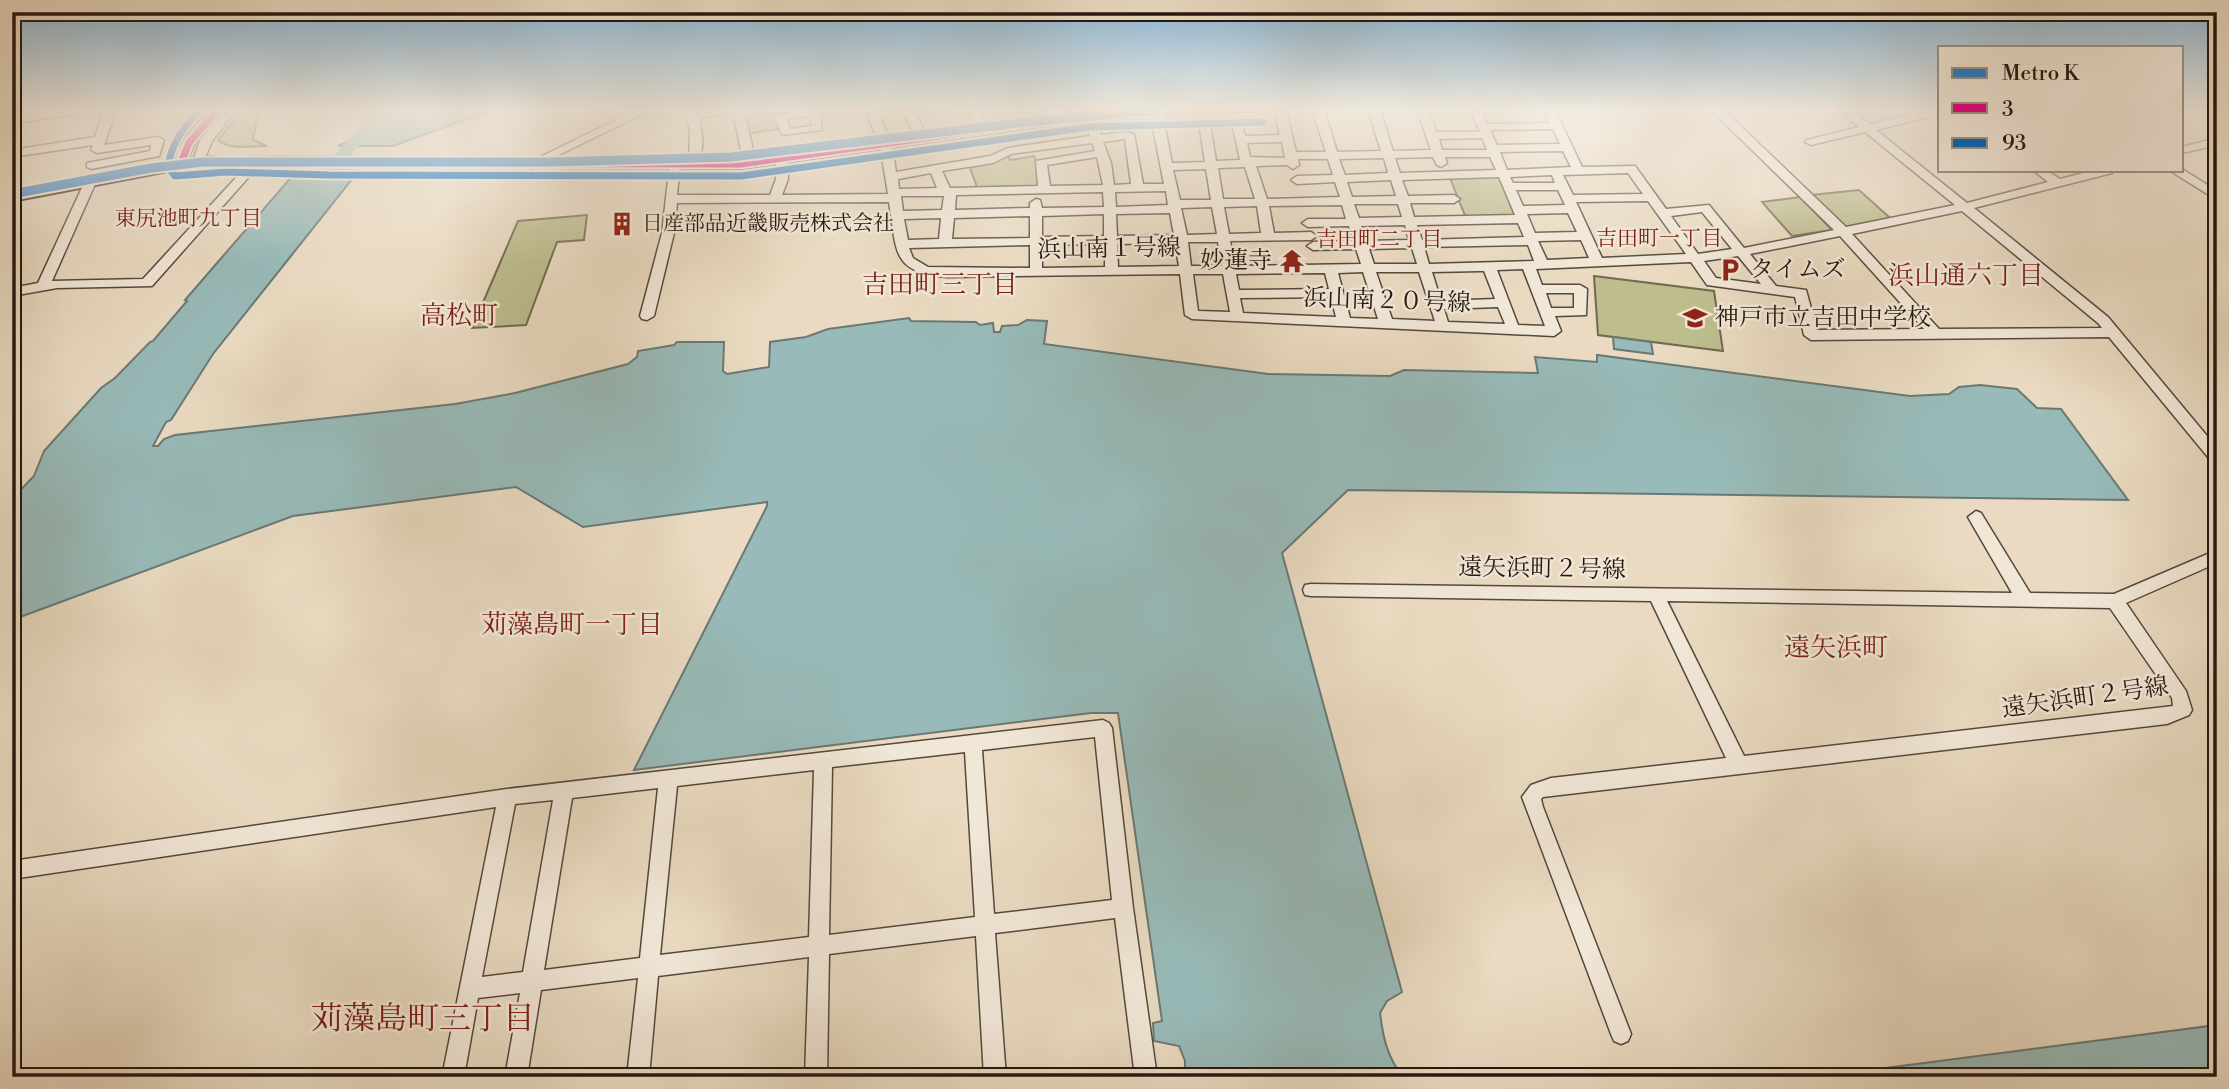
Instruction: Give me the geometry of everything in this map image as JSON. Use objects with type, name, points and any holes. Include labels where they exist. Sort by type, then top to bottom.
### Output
[{"type":"main road","points":[[12,190],[90,174],[181,161]]},
{"type":"main road","points":[[405,161],[674,164],[691,161]]},
{"type":"main road","points":[[12,197],[90,174]]},
{"type":"street","points":[[43,286],[94,161]]},
{"type":"street","points":[[90,174],[133,161]]},
{"type":"street","points":[[12,292],[43,286],[147,283],[257,161]]},
{"type":"street","points":[[532,164],[537,161]]},
{"type":"street","points":[[775,199],[782,179],[782,161]]},
{"type":"street","points":[[889,161],[902,244],[1311,235],[1363,245],[1586,236]]},
{"type":"street","points":[[673,200],[947,192],[991,161]]},
{"type":"street","points":[[1036,273],[1036,212],[1044,173],[1040,163],[1054,161]]},
{"type":"street","points":[[1104,161],[1109,188],[1112,272]]},
{"type":"street","points":[[1138,188],[1145,161]]},
{"type":"street","points":[[1159,161],[1166,167],[1186,270]]},
{"type":"street","points":[[1211,161],[1237,317]]},
{"type":"street","points":[[1247,161],[1261,202],[1268,236]]},
{"type":"street","points":[[1166,167],[1273,161]]},
{"type":"street","points":[[1292,161],[1311,235],[1337,293],[1344,322]]},
{"type":"street","points":[[1334,161],[1387,323]]},
{"type":"street","points":[[1390,161],[1443,326]]},
{"type":"street","points":[[1440,161],[1471,242],[1503,303],[1513,329]]},
{"type":"street","points":[[1498,161],[1531,239],[1538,289],[1547,312],[1581,312],[1580,289],[1538,289]]},
{"type":"street","points":[[1574,161],[1580,172]]},
{"type":"street","points":[[1772,161],[1882,271],[1936,334]]},
{"type":"street","points":[[1908,161],[2085,304],[2114,332],[2217,458]]},
{"type":"street","points":[[647,316],[668,233],[673,200],[674,164]]},
{"type":"street","points":[[893,176],[935,169],[1040,190],[1170,187]]},
{"type":"street","points":[[935,169],[943,188],[950,195],[946,243]]},
{"type":"street","points":[[1297,180],[1630,169],[1712,282],[1801,293],[1811,335],[2114,332]]},
{"type":"street","points":[[1556,172],[1597,262]]},
{"type":"street","points":[[2042,172],[2058,183]]},
{"type":"street","name":"浜山南１号線","points":[[902,244],[911,265],[920,271],[948,273],[1425,268],[1697,258],[1742,253],[1965,207],[2100,172]]},
{"type":"street","points":[[2178,172],[2217,196]]},
{"type":"street","points":[[1509,187],[1563,186]]},
{"type":"street","points":[[1311,235],[1355,222],[1463,220],[1520,214],[1572,204],[1651,197]]},
{"type":"street","points":[[898,215],[1110,211],[1219,203],[1454,199]]},
{"type":"street","points":[[1663,213],[1705,208],[1772,289]]},
{"type":"street","name":"浜山南２０号線","points":[[1186,270],[1192,315],[1554,331],[1547,312]]},
{"type":"street","points":[[1234,294],[1337,293]]},
{"type":"street","points":[[1279,294],[1283,319]]},
{"type":"street","points":[[1437,305],[1503,303]]},
{"type":"street","points":[[1976,517],[2025,600]]},
{"type":"street","points":[[2115,601],[2217,556]]},
{"type":"street","name":"遠矢浜町２号線","points":[[1311,590],[2115,601],[2180,696],[2183,710],[2167,716],[1551,786],[1537,792],[1531,797],[1620,1034]]},
{"type":"street","points":[[1656,595],[1739,765]]},
{"type":"street","points":[[12,870],[508,797],[1103,728],[1123,908],[1146,1077]]},
{"type":"street","points":[[973,744],[995,1077]]},
{"type":"street","points":[[816,1077],[823,761]]},
{"type":"street","points":[[638,1077],[668,780]]},
{"type":"street","points":[[516,1077],[564,790]]},
{"type":"street","points":[[453,1077],[508,797]]},
{"type":"street","points":[[470,989],[1123,908]]},
{"type":"green space","points":[[993,161],[1036,161],[1042,173],[1042,186],[977,187],[970,168]]},
{"type":"green space","points":[[1500,176],[1520,219],[1466,218],[1450,178]]},
{"type":"green space","points":[[1859,190],[1890,218],[1844,227],[1811,195]]},
{"type":"green space","points":[[1800,197],[1832,230],[1792,236],[1762,202]]},
{"type":"green space","points":[[587,215],[584,240],[557,242],[526,325],[472,328],[518,221]]},
{"type":"green space","points":[[1594,276],[1714,291],[1723,351],[1598,335]]},
{"type":"water","points":[[323,170],[361,171],[213,354],[171,420],[166,422],[153,446],[158,446],[164,439],[175,435],[455,404],[515,393],[628,364],[637,357],[638,351],[674,345],[677,342],[724,342],[723,371],[727,374],[769,367],[770,342],[806,337],[828,329],[909,318],[911,321],[976,322],[980,325],[993,323],[994,332],[1000,332],[1002,326],[1018,325],[1027,320],[1047,321],[1044,344],[1268,374],[1390,376],[1404,370],[1538,373],[1535,357],[1597,362],[1597,355],[1910,396],[1949,394],[1959,387],[1980,385],[2017,389],[2037,408],[2061,409],[2128,500],[1348,490],[1282,553],[1402,992],[1387,1001],[1380,1013],[1387,1046],[1403,1077],[1185,1077],[1185,1061],[1179,1046],[1154,1041],[1153,1023],[1162,1021],[1118,713],[1091,713],[634,770],[767,502],[583,527],[516,487],[293,516],[12,620],[12,499],[34,476],[44,451],[101,388],[153,341],[294,174]]},
{"type":"water","points":[[1613,337],[1651,342],[1653,354],[1614,349]]},
{"type":"water","points":[[2217,1025],[2217,1077],[1816,1077]]},
{"type":"waterway","points":[[310,192],[338,161]]},
{"type":"metro line","name":"K","points":[[12,194],[151,168],[203,162],[590,161]]},
{"type":"transit line","name":"93","points":[[169,161],[168,167],[175,176],[226,172],[329,175],[741,176],[849,161]]},
{"type":"transit line","name":"3","points":[[182,161],[180,165],[218,161]]},
{"type":"transit line","name":"3","points":[[253,161],[740,164],[763,161]]},
{"type":"place","name":"日産部品近畿販売株式会社","points":[[622,224]]},
{"type":"place","name":"妙蓮寺","points":[[1292,261]]},
{"type":"place","name":"タイムズ","points":[[1730,270]]},
{"type":"place","name":"神戸市立吉田中学校","points":[[1695,318]]},
{"type":"district","name":"東尻池町九丁目","points":[[188,219]]},
{"type":"district","name":"吉田町一丁目","points":[[1659,239]]},
{"type":"district","name":"吉田町二丁目","points":[[1379,240]]},
{"type":"district","name":"浜山通六丁目","points":[[1966,276]]},
{"type":"district","name":"吉田町三丁目","points":[[940,285]]},
{"type":"district","name":"高松町","points":[[459,316]]},
{"type":"district","name":"苅藻島町一丁目","points":[[572,625]]},
{"type":"district","name":"遠矢浜町","points":[[1836,648]]},
{"type":"district","name":"苅藻島町三丁目","points":[[423,1019]]}]
